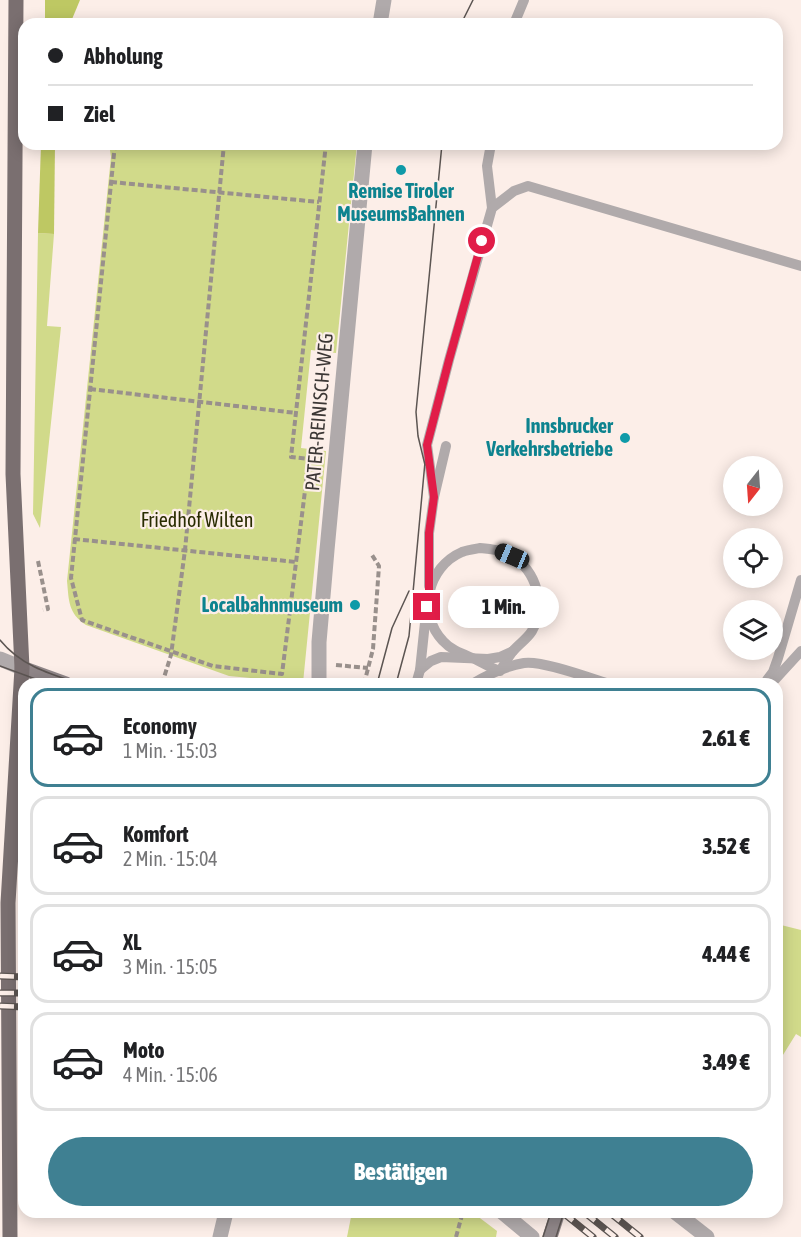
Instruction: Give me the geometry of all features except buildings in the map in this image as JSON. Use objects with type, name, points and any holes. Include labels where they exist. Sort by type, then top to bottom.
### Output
[{"type":"main road","points":[[16,0],[12,474],[21,678]]},
{"type":"main road","points":[[10,1237],[4,1076],[9,1048],[9,874],[18,731]]},
{"type":"street","points":[[381,18],[384,0]]},
{"type":"street","name":"PATER-REINISCH-WEG","points":[[319,678],[319,642],[364,150]]},
{"type":"street","points":[[0,659],[50,678]]},
{"type":"street","points":[[220,1237],[225,1218]]},
{"type":"street","points":[[509,1218],[532,1237]]},
{"type":"street","points":[[550,1237],[556,1218]]},
{"type":"street","points":[[683,1218],[707,1237]]},
{"type":"lane","points":[[516,18],[524,0]]},
{"type":"lane","points":[[434,497],[427,445],[492,208],[487,166],[490,150]]},
{"type":"lane","points":[[492,208],[514,191],[528,186],[801,266]]},
{"type":"lane","points":[[446,446],[434,497],[429,533],[428,606],[430,621],[436,633],[451,649],[500,671]]},
{"type":"lane","points":[[418,678],[429,591],[436,575],[448,560],[462,552],[480,548],[498,550],[512,556],[526,568],[537,588],[538,616],[533,629],[513,651],[500,671]]},
{"type":"lane","points":[[768,678],[778,658],[801,579]]},
{"type":"lane","points":[[420,670],[431,661],[441,657],[488,659],[513,651]]},
{"type":"lane","points":[[776,678],[801,651]]},
{"type":"lane","points":[[485,678],[525,663],[541,664],[589,678]]},
{"type":"path","points":[[114,150],[70,578],[82,620],[213,666],[282,674],[309,459],[291,457],[325,150]]},
{"type":"path","points":[[164,678],[171,651],[185,550],[223,150]]},
{"type":"path","points":[[111,182],[319,202]]},
{"type":"path","points":[[90,389],[296,412]]},
{"type":"path","points":[[74,539],[296,562]]},
{"type":"path","points":[[366,678],[373,649],[379,566],[372,555]]},
{"type":"path","points":[[342,666],[368,668]]},
{"type":"path","points":[[456,1237],[459,1218]]},
{"type":"green space","points":[[45,0],[80,0],[72,18],[45,18]]},
{"type":"green space","points":[[41,150],[55,150],[54,234],[38,233]]},
{"type":"green space","name":"Friedhof Wilten","points":[[110,150],[356,150],[336,353],[311,350],[301,448],[326,451],[303,678],[229,676],[86,625],[76,616],[71,606],[67,581]]},
{"type":"green space","points":[[38,233],[54,234],[47,326],[61,327],[40,528],[33,514]]},
{"type":"green space","points":[[783,926],[801,930],[801,1037],[796,1034],[783,1055]]},
{"type":"green space","points":[[351,1218],[480,1218],[497,1231],[496,1237],[347,1237]]},
{"type":"tram line","points":[[464,18],[473,0]]},
{"type":"tram line","points":[[425,465],[418,436],[416,412],[441,150]]},
{"type":"tram line","points":[[398,678],[409,636],[425,462]]},
{"type":"tram line","points":[[379,678],[392,628],[409,591]]},
{"type":"tram line","points":[[0,640],[27,663],[62,678]]},
{"type":"tram line","points":[[0,666],[33,678]]},
{"type":"tram line","points":[[543,1237],[549,1218]]},
{"type":"tram line","points":[[556,1237],[562,1218]]},
{"type":"railway","points":[[0,976],[18,977]]},
{"type":"railway","points":[[0,993],[18,993]]},
{"type":"railway","points":[[0,1006],[18,1007]]},
{"type":"railway","points":[[569,1218],[593,1237]]},
{"type":"railway","points":[[591,1218],[615,1237]]},
{"type":"railway","points":[[616,1218],[640,1237]]},
{"type":"place","name":"Remise Tiroler MuseumsBahnen","points":[[401,170]]},
{"type":"place","name":"Innsbrucker Verkehrsbetriebe","points":[[625,438]]},
{"type":"place","name":"Localbahnmuseum","points":[[355,605]]},
{"type":"route","points":[[427,607],[429,533],[434,497],[427,445],[482,241]]}]
